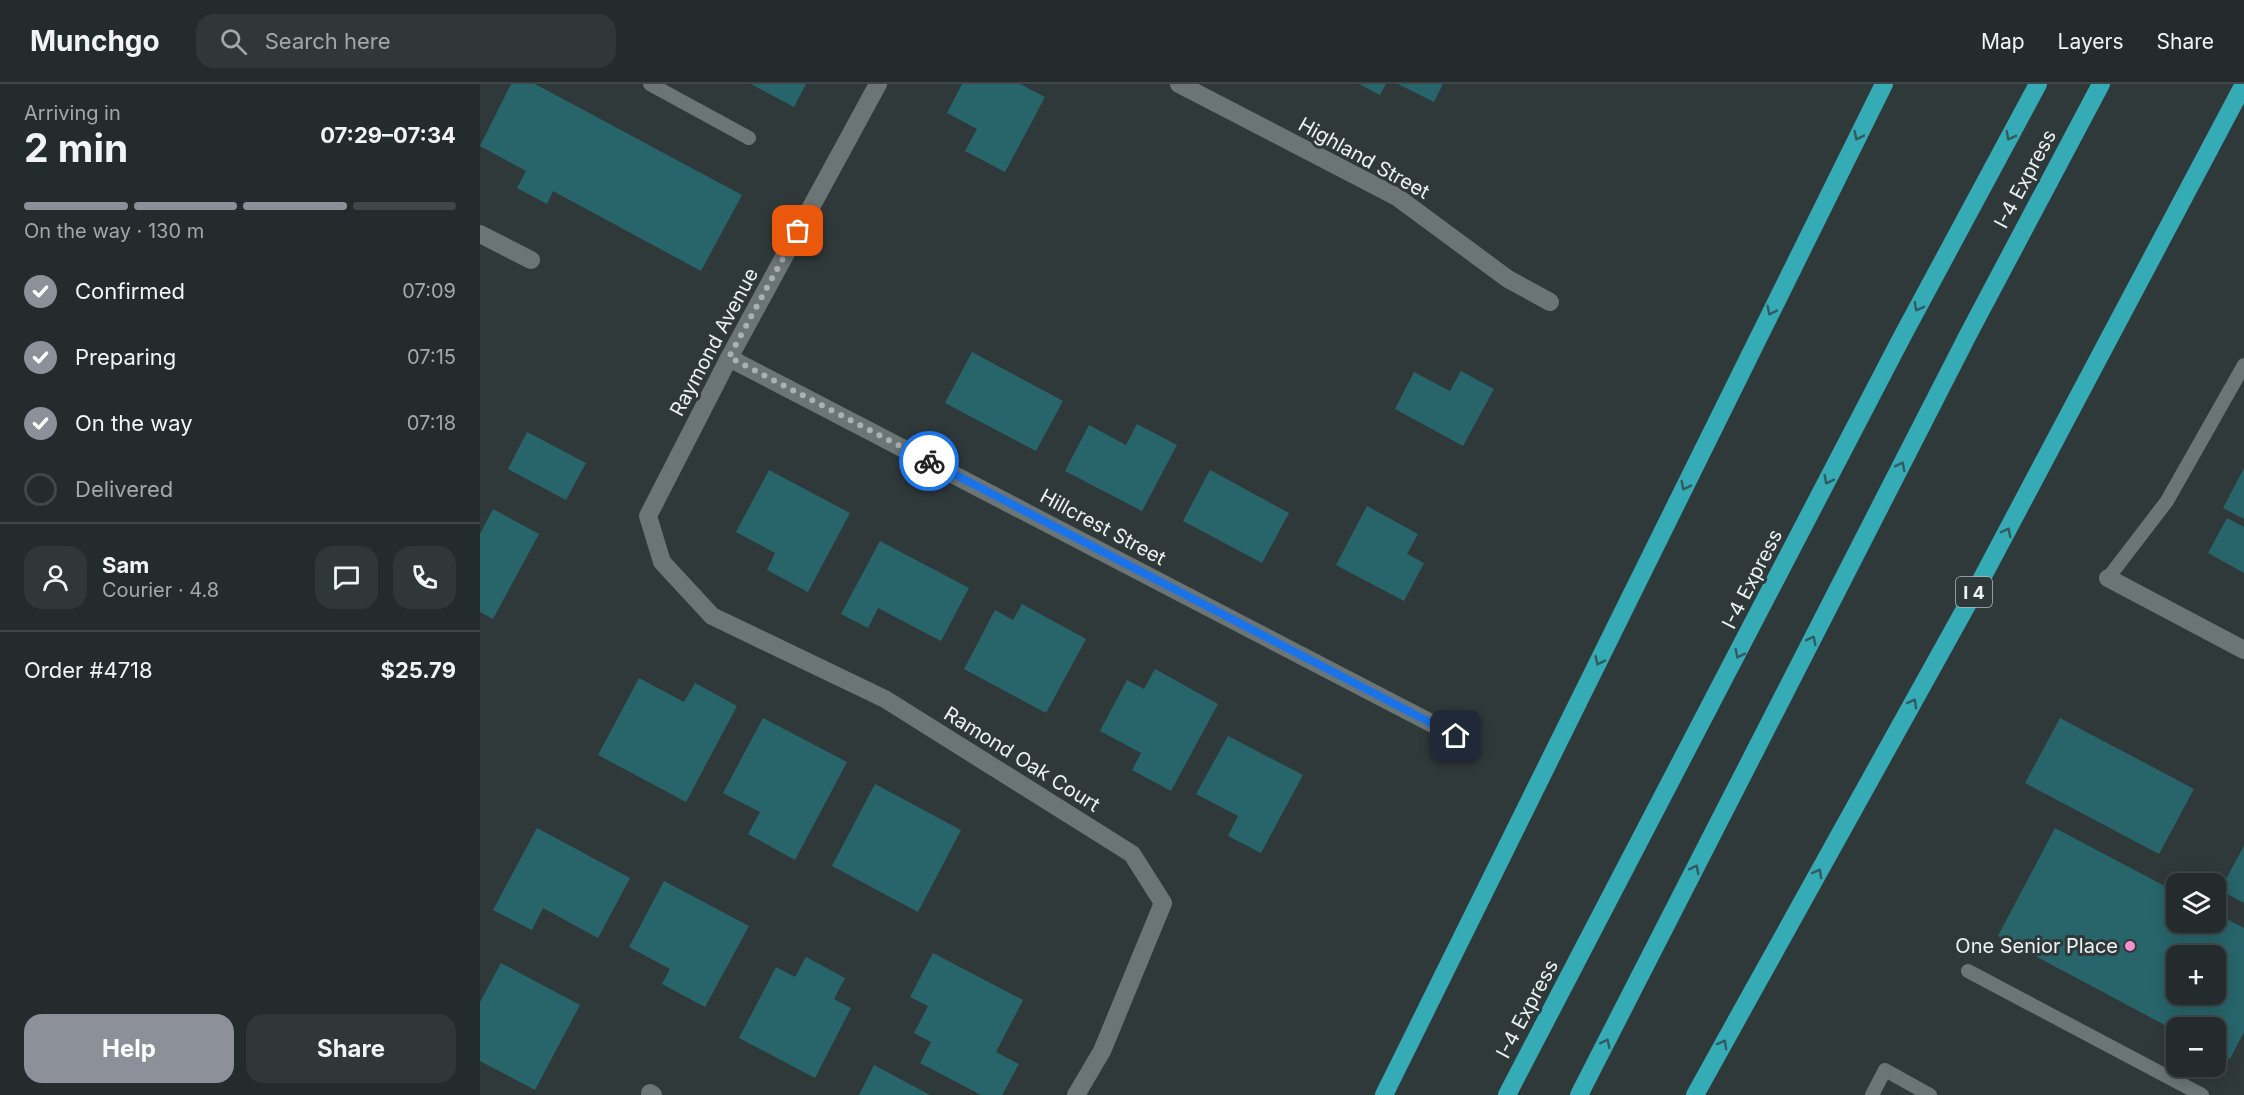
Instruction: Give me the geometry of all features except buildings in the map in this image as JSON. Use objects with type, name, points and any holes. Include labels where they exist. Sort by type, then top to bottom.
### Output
[{"type":"highway","points":[[1384,1095],[1884,84]]},
{"type":"highway","name":"I-4 Express","points":[[1507,1095],[1903,335],[2038,84]]},
{"type":"highway","name":"I-4 Express","points":[[1579,1095],[1970,331],[2101,84]]},
{"type":"highway","name":"I 4","points":[[1695,1095],[1981,580],[2244,84]]},
{"type":"street","name":"Raymond Avenue","points":[[662,562],[648,516],[729,357],[878,84]]},
{"type":"street","name":"Highland Street","points":[[1179,84],[1397,197],[1508,279],[1550,302]]},
{"type":"street","points":[[480,234],[531,260]]},
{"type":"street","name":"Hillcrest Street","points":[[729,357],[1456,736]]},
{"type":"street","name":"Ramond Oak Court","points":[[662,562],[712,616],[885,699],[1132,854],[1163,903],[1102,1051],[1076,1095]]},
{"type":"street","points":[[2108,578],[2244,650]]},
{"type":"lane","points":[[650,84],[749,138]]},
{"type":"lane","points":[[2108,578],[2168,501],[2244,365]]},
{"type":"lane","points":[[1968,971],[2202,1095]]},
{"type":"lane","points":[[1872,1095],[1885,1070],[1930,1095]]},
{"type":"way so far","points":[[798,231],[729,357],[929,461]]},
{"type":"place","name":"One Senior Place","points":[[2130,946]]},
{"type":"route","points":[[929,461],[1456,736]]}]
